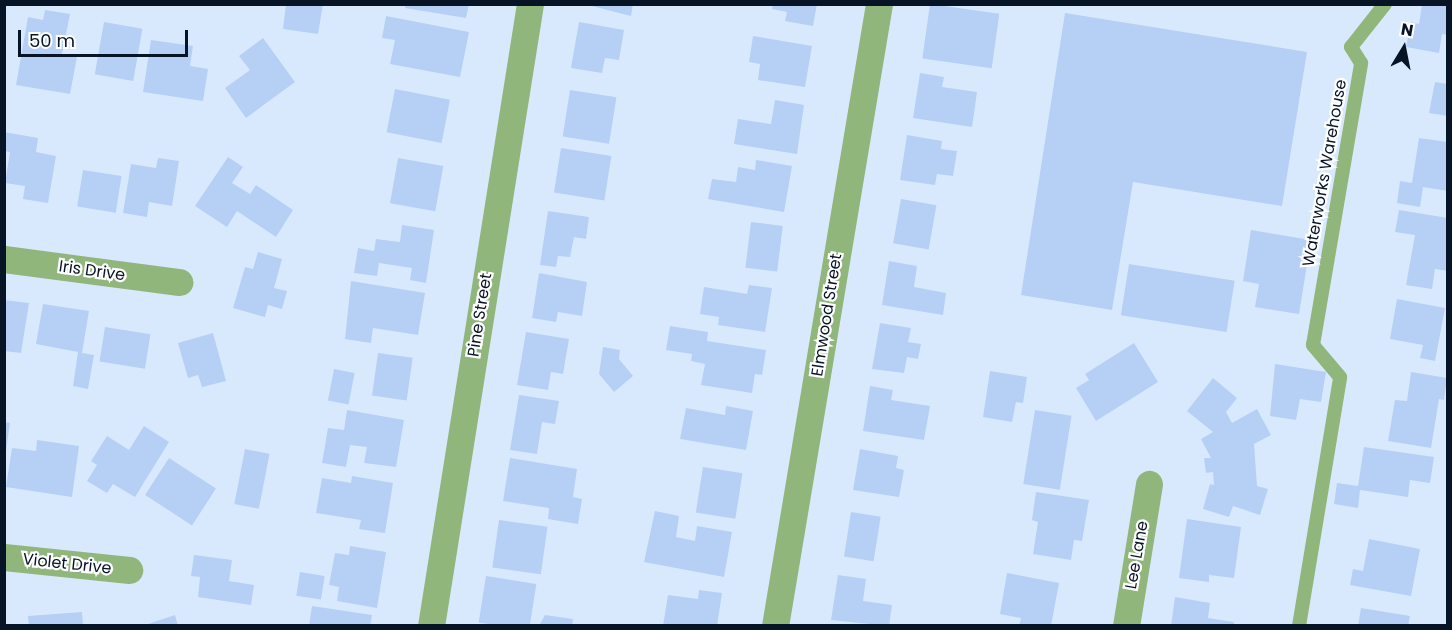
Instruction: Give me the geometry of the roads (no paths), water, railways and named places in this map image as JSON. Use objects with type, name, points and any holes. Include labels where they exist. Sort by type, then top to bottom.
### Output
[{"type":"street","name":"Pine Street","points":[[430,626],[530,4]]},
{"type":"street","name":"Elmwood Street","points":[[775,626],[879,4]]},
{"type":"street","name":"Iris Drive","points":[[4,259],[180,282]]},
{"type":"street","name":"Lee Lane","points":[[1126,626],[1149,484]]},
{"type":"street","name":"Violet Drive","points":[[4,557],[129,570]]},
{"type":"lane","name":"Waterworks Warehouse","points":[[1299,626],[1340,377],[1313,345],[1360,63],[1350,47],[1386,4]]}]
